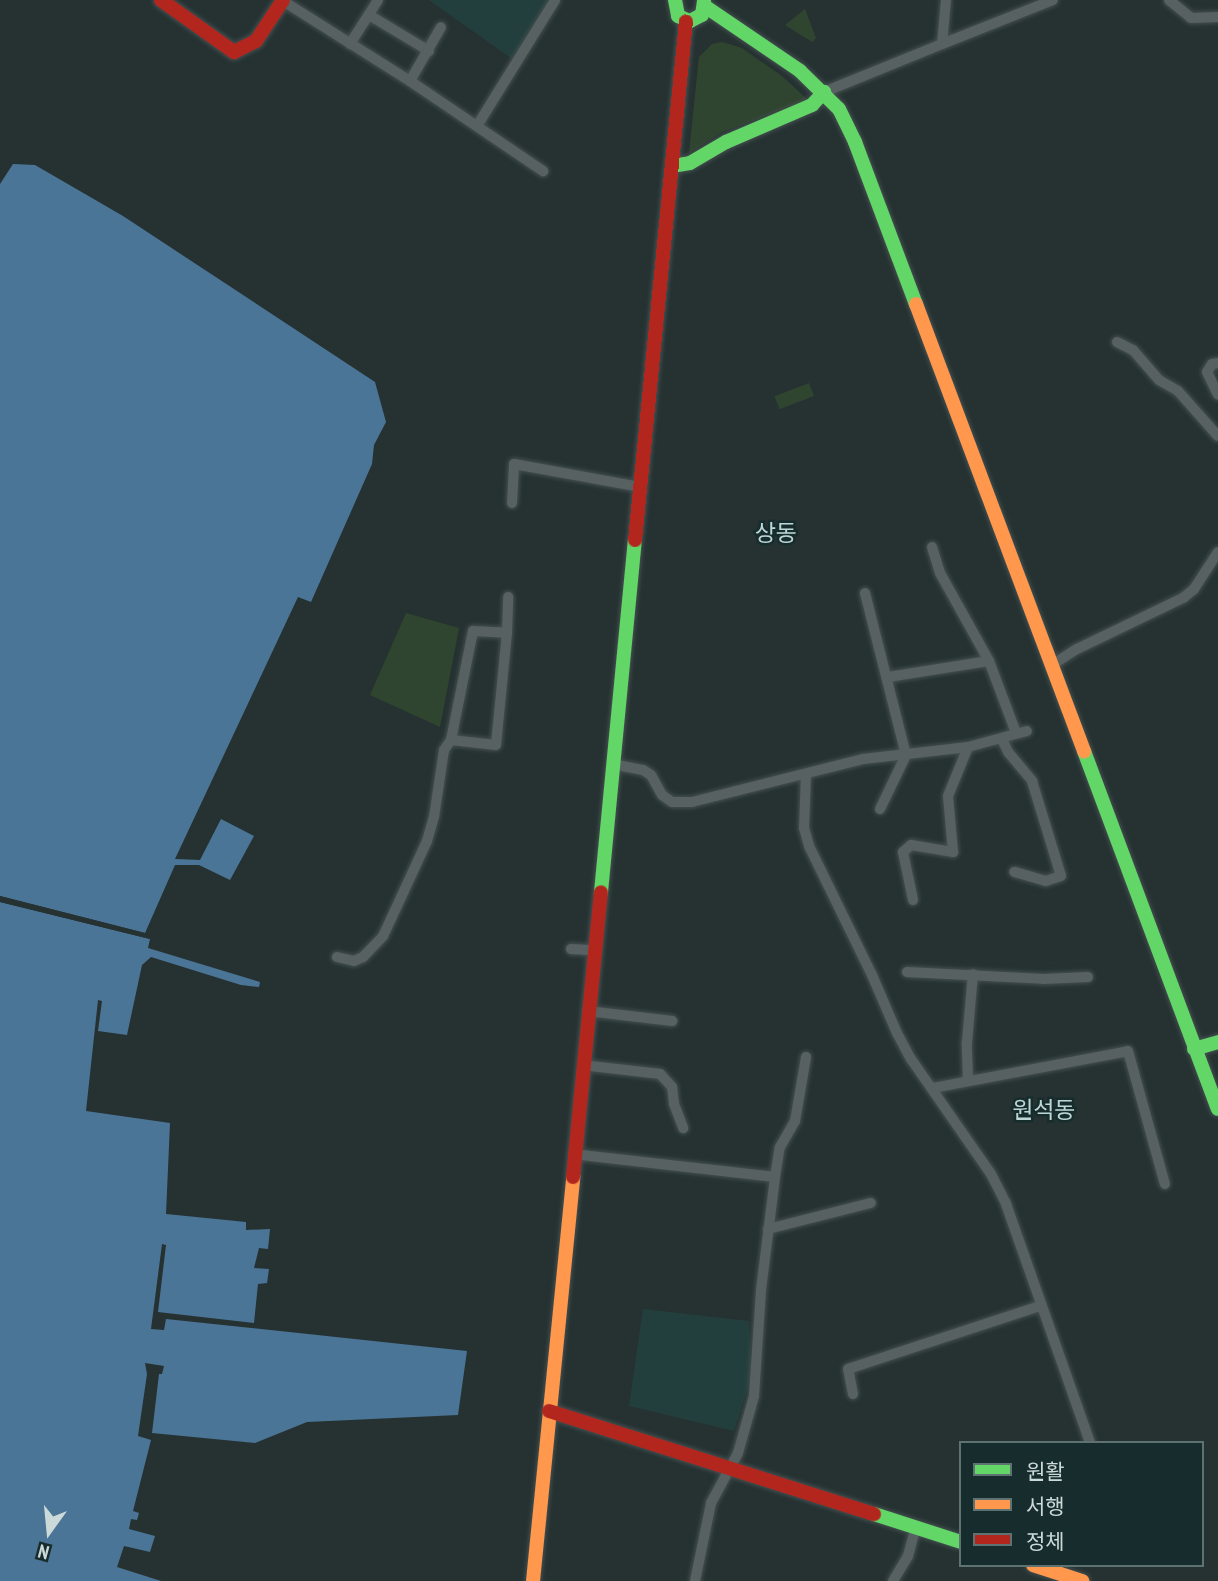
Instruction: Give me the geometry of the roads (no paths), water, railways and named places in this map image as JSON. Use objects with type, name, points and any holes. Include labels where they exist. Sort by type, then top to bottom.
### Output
[{"type":"main road","points":[[161,0],[234,52],[256,41],[283,0]]},
{"type":"main road","points":[[675,0],[675,13],[686,21],[699,19],[705,4],[800,71],[839,109],[855,142],[1218,1109]]},
{"type":"main road","points":[[533,1581],[686,21]]},
{"type":"main road","points":[[673,166],[690,163],[726,142],[812,105],[824,92]]},
{"type":"main road","points":[[1194,1049],[1218,1042]]},
{"type":"main road","points":[[549,1411],[959,1541]]},
{"type":"main road","points":[[1059,1569],[1082,1581]]},
{"type":"street","points":[[283,0],[410,80],[543,171]]},
{"type":"street","points":[[350,44],[378,0]]},
{"type":"street","points":[[477,126],[555,0]]},
{"type":"street","points":[[942,44],[946,0]]},
{"type":"street","points":[[824,92],[1053,0]]},
{"type":"street","points":[[1169,0],[1191,18],[1218,17]]},
{"type":"street","points":[[369,15],[429,51]]},
{"type":"street","points":[[410,80],[442,27]]},
{"type":"street","points":[[1116,342],[1133,350],[1159,380],[1178,391],[1218,436]]},
{"type":"street","points":[[1218,363],[1212,364],[1207,372],[1218,395]]},
{"type":"street","points":[[512,503],[514,464],[641,486]]},
{"type":"street","points":[[612,764],[643,769],[651,775],[662,796],[672,802],[692,802],[863,759],[968,747],[1021,732],[989,661],[940,573],[932,547]]},
{"type":"street","points":[[1052,665],[1077,649],[1183,598],[1194,589],[1218,552]]},
{"type":"street","points":[[865,593],[906,755],[880,809]]},
{"type":"street","points":[[451,740],[496,745],[509,597]]},
{"type":"street","points":[[337,957],[354,961],[363,957],[383,936],[427,841],[434,817],[444,750],[451,740],[473,631],[507,633]]},
{"type":"street","points":[[888,677],[989,661]]},
{"type":"street","points":[[1002,739],[1008,752],[1032,781],[1060,876],[1046,881],[1014,872]]},
{"type":"street","points":[[912,900],[903,852],[911,845],[953,852],[948,796],[968,747]]},
{"type":"street","points":[[806,774],[804,828],[809,846],[873,975],[897,1033],[991,1174],[1006,1203],[1089,1441]]},
{"type":"street","points":[[571,949],[593,950]]},
{"type":"street","points":[[907,972],[1043,979],[1088,977]]},
{"type":"street","points":[[968,1080],[967,1042],[973,974]]},
{"type":"street","points":[[587,1011],[672,1021]]},
{"type":"street","points":[[933,1088],[1128,1051],[1165,1184]]},
{"type":"street","points":[[695,1581],[711,1503],[738,1453],[754,1396],[775,1177],[780,1147],[795,1121],[806,1058]]},
{"type":"street","points":[[582,1065],[660,1074],[672,1087],[674,1104],[683,1128]]},
{"type":"street","points":[[573,1154],[775,1177]]},
{"type":"street","points":[[768,1229],[871,1203]]},
{"type":"street","points":[[853,1394],[848,1369],[1040,1306]]},
{"type":"street","points":[[893,1581],[908,1556],[916,1527]]},
{"type":"water","points":[[13,164],[35,165],[123,216],[375,382],[386,422],[374,445],[372,464],[311,602],[298,597],[175,859],[200,860],[221,819],[254,836],[230,880],[199,865],[175,865],[145,933],[0,896],[0,184]]},
{"type":"water","points":[[0,902],[150,939],[148,948],[260,982],[259,987],[241,985],[151,957],[142,965],[127,1035],[98,1031],[102,1001],[98,1000],[86,1111],[170,1123],[166,1214],[246,1222],[246,1230],[270,1229],[268,1249],[259,1248],[254,1268],[269,1269],[267,1283],[258,1284],[254,1323],[158,1312],[166,1245],[162,1244],[151,1329],[164,1330],[166,1319],[467,1351],[458,1415],[307,1422],[255,1443],[152,1433],[159,1374],[162,1374],[164,1366],[145,1363],[147,1374],[138,1436],[151,1440],[133,1511],[139,1513],[137,1520],[131,1519],[129,1529],[155,1536],[150,1552],[124,1546],[117,1567],[161,1581],[0,1581]]},
{"type":"district","name":"상동","points":[[776,533]]},
{"type":"district","name":"원석동","points":[[1044,1110]]}]
